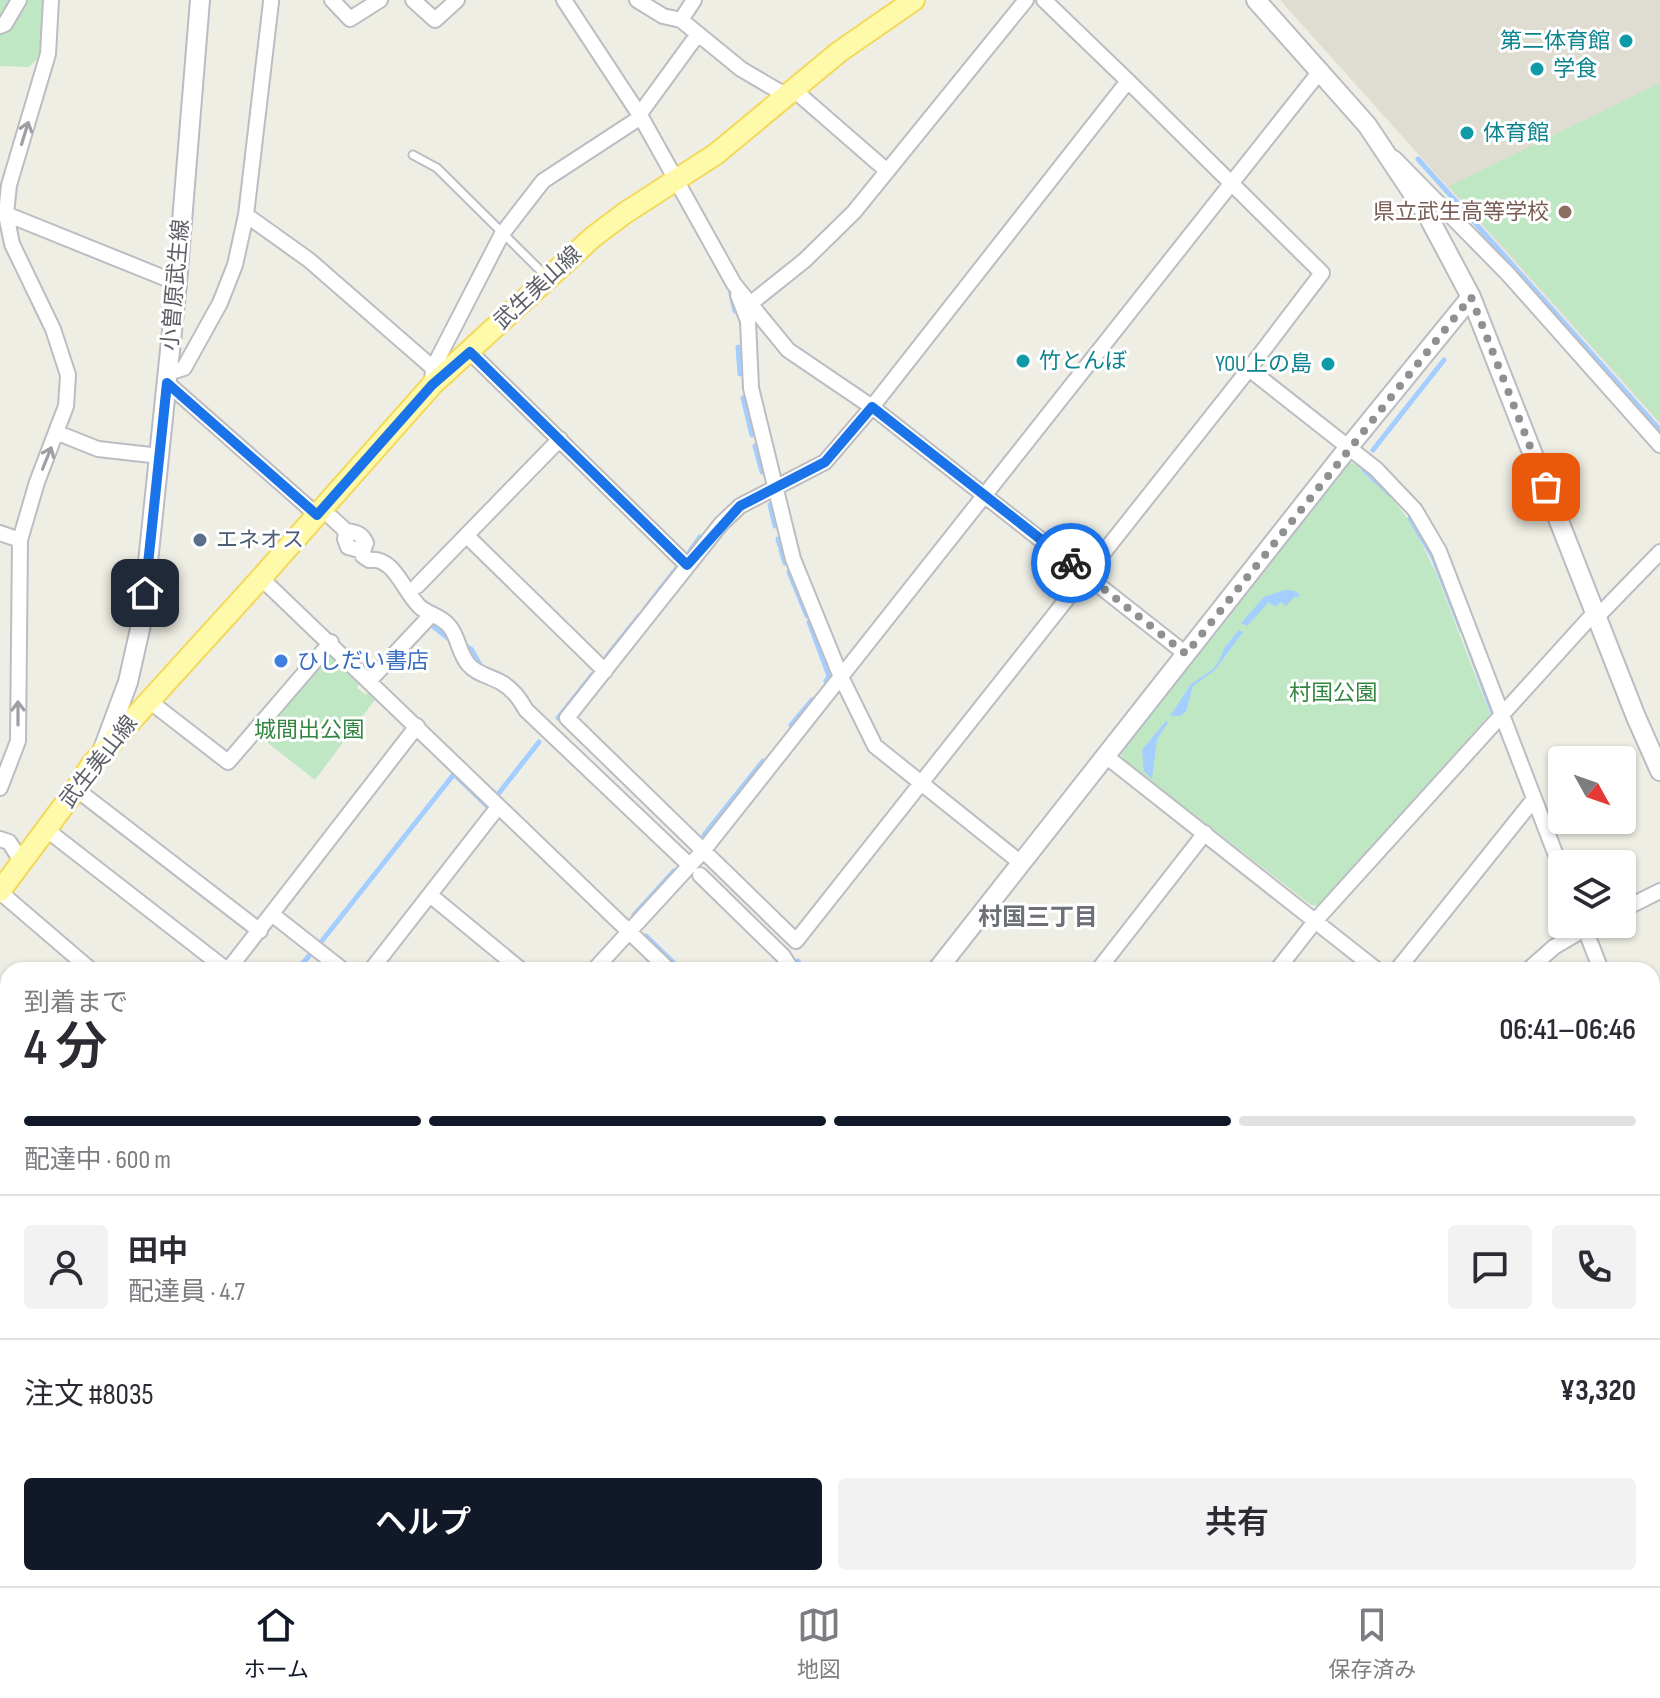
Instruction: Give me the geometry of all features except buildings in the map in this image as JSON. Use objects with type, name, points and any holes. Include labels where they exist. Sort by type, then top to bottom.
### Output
[{"type":"main road","name":"武生美山線","points":[[0,892],[101,755],[261,578],[325,517],[432,377],[470,352],[614,221],[716,154],[876,24],[914,0]]},
{"type":"street","points":[[0,26],[5,24],[19,0]]},
{"type":"street","points":[[0,788],[18,741],[20,540],[37,482],[66,406],[68,375],[53,329],[12,244],[6,214],[9,185],[48,54],[51,0]]},
{"type":"street","name":"小曽原武生線","points":[[101,755],[128,682],[142,620],[177,283],[200,0]]},
{"type":"street","points":[[332,0],[350,19],[380,0]]},
{"type":"street","points":[[413,0],[435,20],[457,0]]},
{"type":"street","points":[[564,0],[640,116],[734,284],[748,321],[751,388],[793,559],[841,677],[875,746],[1021,863]]},
{"type":"street","points":[[637,0],[663,16],[681,20],[741,69],[790,93],[886,170]]},
{"type":"street","points":[[681,20],[694,0]]},
{"type":"street","points":[[750,304],[805,260],[854,212],[1026,0]]},
{"type":"street","points":[[1044,0],[1128,81],[1322,273],[796,941],[567,718],[687,565],[740,506],[825,462],[872,407],[1128,81]]},
{"type":"street","points":[[1256,0],[1321,70],[1381,145],[1429,218],[1471,297],[1660,771]]},
{"type":"street","points":[[271,1],[246,215],[235,265],[220,303],[184,368],[168,378],[325,517],[346,531],[348,547],[363,551],[363,556],[369,560],[378,559],[389,564],[419,606],[451,628],[459,650],[469,665],[512,690],[526,710],[685,861]]},
{"type":"street","points":[[246,215],[309,260],[432,377],[502,234],[543,181],[640,116],[698,34]]},
{"type":"street","points":[[601,962],[703,851],[1321,70]]},
{"type":"street","points":[[1381,145],[1413,174],[1508,274],[1660,445]]},
{"type":"street","points":[[6,214],[177,283]]},
{"type":"street","points":[[734,284],[788,350],[872,407],[1186,654]]},
{"type":"street","points":[[943,962],[1348,448],[1471,297]]},
{"type":"street","points":[[470,352],[687,565]]},
{"type":"street","points":[[1249,369],[1376,469],[1415,510],[1439,551],[1554,850]]},
{"type":"street","points":[[58,433],[98,449],[160,456]]},
{"type":"street","points":[[417,586],[560,439]]},
{"type":"street","points":[[0,533],[20,540]]},
{"type":"street","points":[[467,536],[605,671]]},
{"type":"street","points":[[1283,962],[1316,920],[1502,714],[1660,552]]},
{"type":"street","points":[[261,578],[660,962]]},
{"type":"street","points":[[370,680],[432,614]]},
{"type":"street","points":[[148,700],[228,762],[331,642]]},
{"type":"street","points":[[235,962],[417,726]]},
{"type":"street","points":[[1107,757],[1367,962]]},
{"type":"street","points":[[76,789],[260,931]]},
{"type":"street","points":[[1403,962],[1534,799]]},
{"type":"street","points":[[377,962],[498,807]]},
{"type":"street","points":[[47,830],[218,962]]},
{"type":"street","points":[[1104,962],[1205,833]]},
{"type":"street","points":[[0,839],[9,842],[22,862]]},
{"type":"street","points":[[700,875],[787,962]]},
{"type":"street","points":[[1636,903],[1660,891]]},
{"type":"street","points":[[0,892],[82,962]]},
{"type":"street","points":[[430,895],[511,962]]},
{"type":"street","points":[[273,915],[333,962]]},
{"type":"street","points":[[1537,962],[1568,938]]},
{"type":"street","points":[[1591,938],[1599,962]]},
{"type":"lane","points":[[413,155],[437,168],[549,278]]},
{"type":"shaded area","name":"県立武生高等学校","points":[[1280,0],[1660,0],[1660,424]]},
{"type":"green space","points":[[0,0],[44,0],[40,56],[29,67],[0,66]]},
{"type":"green space","points":[[1660,83],[1660,422],[1449,186]]},
{"type":"green space","name":"村国公園","points":[[1350,462],[1363,467],[1361,471],[1390,496],[1412,524],[1436,573],[1490,714],[1320,906],[1311,905],[1122,759],[1120,749]]},
{"type":"green space","name":"城間出公園","points":[[328,654],[333,654],[361,682],[357,688],[366,695],[370,690],[377,697],[315,780],[259,736]]},
{"type":"water","points":[[1285,590],[1300,595],[1286,606],[1281,602],[1275,607],[1269,602],[1247,626],[1241,623],[1264,597]]},
{"type":"water","points":[[1239,630],[1243,632],[1215,670],[1193,686],[1186,712],[1180,716],[1170,716],[1191,684],[1212,670]]},
{"type":"water","points":[[1166,721],[1168,723],[1157,739],[1152,779],[1144,771],[1142,750]]},
{"type":"waterway","points":[[1418,159],[1660,430]]},
{"type":"waterway","points":[[729,285],[735,311]]},
{"type":"waterway","points":[[738,347],[740,374]]},
{"type":"waterway","points":[[1373,450],[1444,360]]},
{"type":"waterway","points":[[743,398],[752,435]]},
{"type":"waterway","points":[[755,446],[762,472]]},
{"type":"waterway","points":[[1364,470],[1390,494]]},
{"type":"waterway","points":[[770,505],[775,526]]},
{"type":"waterway","points":[[1410,518],[1433,557],[1462,631]]},
{"type":"waterway","points":[[690,551],[700,537]]},
{"type":"waterway","points":[[778,539],[780,546]]},
{"type":"waterway","points":[[781,550],[785,563]]},
{"type":"waterway","points":[[644,610],[676,569]]},
{"type":"waterway","points":[[789,572],[807,616]]},
{"type":"waterway","points":[[607,656],[639,616]]},
{"type":"waterway","points":[[809,622],[829,676],[826,681]]},
{"type":"waterway","points":[[430,624],[453,642]]},
{"type":"waterway","points":[[1466,640],[1492,711]]},
{"type":"waterway","points":[[462,644],[471,649],[482,668]]},
{"type":"waterway","points":[[558,718],[592,675]]},
{"type":"waterway","points":[[791,725],[812,700]]},
{"type":"waterway","points":[[499,793],[539,742]]},
{"type":"waterway","points":[[704,835],[763,761]]},
{"type":"waterway","points":[[321,942],[454,774],[487,806]]},
{"type":"waterway","points":[[634,915],[674,871]]},
{"type":"waterway","points":[[646,936],[673,962]]},
{"type":"waterway","points":[[304,962],[309,956]]},
{"type":"way so far","points":[[1071,563],[1186,654],[1471,297],[1546,487]]},
{"type":"place","name":"第二体育館","points":[[1626,41]]},
{"type":"place","name":"学食","points":[[1537,69]]},
{"type":"place","name":"体育館","points":[[1467,133]]},
{"type":"place","name":"県立武生高等学校","points":[[1565,212]]},
{"type":"place","name":"竹とんぼ","points":[[1023,361]]},
{"type":"place","name":"YOU上の島","points":[[1328,364]]},
{"type":"place","name":"エネオス","points":[[200,540]]},
{"type":"place","name":"ひしだい書店","points":[[281,661]]},
{"type":"district","name":"村国三丁目","points":[[1038,917]]},
{"type":"route","points":[[145,593],[167,383],[317,515],[432,385],[470,352],[687,565],[740,506],[825,462],[872,407],[1071,563]]}]
